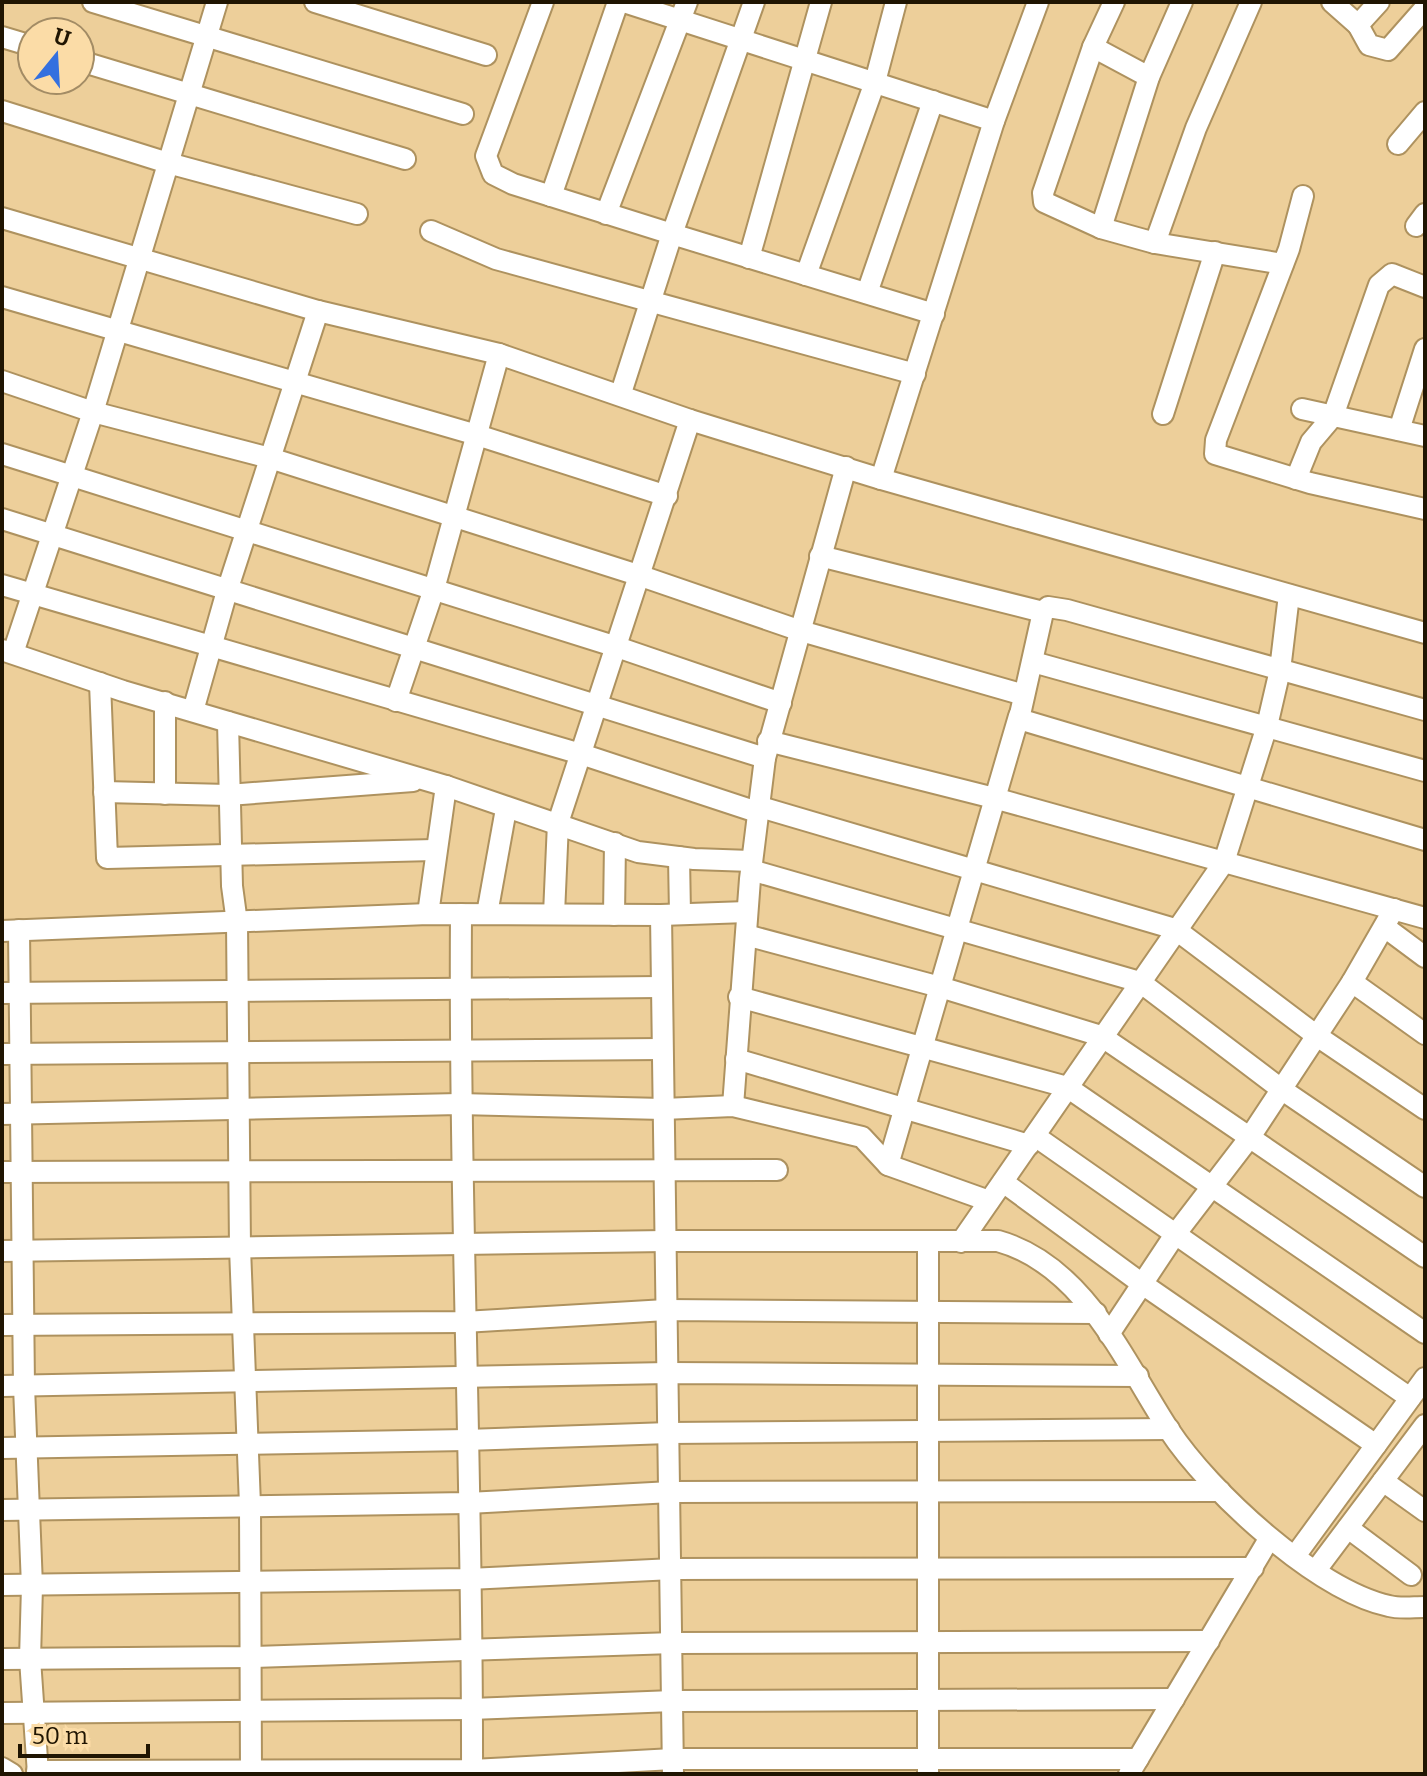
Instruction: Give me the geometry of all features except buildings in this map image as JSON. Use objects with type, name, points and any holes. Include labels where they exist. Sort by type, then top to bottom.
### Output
[{"type":"street","points":[[93,2],[463,114]]},
{"type":"street","points":[[217,2],[73,476],[33,595],[8,652],[100,683],[446,786],[638,852],[751,865],[957,930],[1140,982],[1281,1089],[1425,1187]]},
{"type":"street","points":[[315,2],[486,55]]},
{"type":"street","points":[[543,2],[486,156],[493,174],[606,214],[934,314]]},
{"type":"street","points":[[551,196],[621,2],[684,11],[742,40],[994,121]]},
{"type":"street","points":[[621,393],[672,234],[754,2]]},
{"type":"street","points":[[749,258],[821,2]]},
{"type":"street","points":[[806,275],[875,82],[896,2]]},
{"type":"street","points":[[881,479],[994,121],[1038,2]]},
{"type":"street","points":[[1114,2],[1093,47],[1042,197],[1044,202],[1101,228],[1155,243],[1283,264]]},
{"type":"street","points":[[1101,228],[1149,77],[1182,2]]},
{"type":"street","points":[[1155,243],[1196,128],[1251,2]]},
{"type":"street","points":[[1332,2],[1358,25],[1369,45],[1388,50],[1425,8]]},
{"type":"street","points":[[1358,25],[1379,2]]},
{"type":"street","points":[[606,214],[684,11]]},
{"type":"street","points":[[1093,47],[1149,77]]},
{"type":"street","points":[[96,66],[405,159]]},
{"type":"street","points":[[867,293],[933,101]]},
{"type":"street","points":[[2,111],[168,163],[357,214]]},
{"type":"street","points":[[1398,144],[1425,112]]},
{"type":"street","points":[[1303,196],[1283,264],[1216,440],[1215,454],[1296,479],[1425,509]]},
{"type":"street","points":[[2,218],[318,311],[499,354],[621,393],[690,420],[881,479],[1425,633]]},
{"type":"street","points":[[431,231],[496,259],[915,374]]},
{"type":"street","points":[[1163,414],[1215,252]]},
{"type":"street","points":[[1296,479],[1311,442],[1333,416],[1379,285],[1392,274],[1423,291]]},
{"type":"street","points":[[2,297],[477,435],[667,496]]},
{"type":"street","points":[[193,711],[227,591],[318,311]]},
{"type":"street","points":[[1399,430],[1425,349]]},
{"type":"street","points":[[396,701],[434,589],[499,354]]},
{"type":"street","points":[[2,381],[93,412],[270,458],[641,576],[801,631],[1024,695]]},
{"type":"street","points":[[1302,409],[1425,436]]},
{"type":"street","points":[[554,914],[558,823],[690,420]]},
{"type":"street","points":[[2,454],[617,647],[781,703]]},
{"type":"street","points":[[733,1106],[751,865],[766,750],[846,467]]},
{"type":"street","points":[[2,519],[596,708],[766,750],[994,798],[1224,862],[1390,919],[1425,918]]},
{"type":"street","points":[[820,556],[1043,612]]},
{"type":"street","points":[[2,585],[971,872],[1175,929],[1317,1036],[1425,1109]]},
{"type":"street","points":[[961,1242],[1224,862],[1267,726],[1280,670],[1289,595]]},
{"type":"street","points":[[888,1165],[1019,716],[1043,612],[1048,607],[1425,710]]},
{"type":"street","points":[[1033,662],[1425,771]]},
{"type":"street","points":[[100,683],[107,858],[434,850]]},
{"type":"street","points":[[165,702],[165,794]]},
{"type":"street","points":[[1019,716],[1024,721],[1425,840]]},
{"type":"street","points":[[228,722],[228,795],[237,923],[240,1050],[243,1383],[250,1505],[251,1774]]},
{"type":"street","points":[[104,792],[228,795],[425,780]]},
{"type":"street","points":[[428,914],[434,850],[446,786]]},
{"type":"street","points":[[487,914],[506,809]]},
{"type":"street","points":[[614,915],[615,843]]},
{"type":"street","points":[[673,1767],[673,1569],[660,987],[679,857]]},
{"type":"street","points":[[747,912],[670,915],[428,914],[11,930],[12,1172],[23,1252],[26,1325],[24,1386],[32,1586],[31,1713],[38,1773],[1134,1766],[1269,1539]]},
{"type":"street","points":[[461,914],[459,1104],[467,1377],[472,1772]]},
{"type":"street","points":[[1390,919],[1425,957]]},
{"type":"street","points":[[1109,1334],[1174,1236],[1250,1137],[1390,919]]},
{"type":"street","points":[[746,935],[940,987],[1101,1036],[1425,1257]]},
{"type":"street","points":[[1352,982],[1425,1034]]},
{"type":"street","points":[[10,993],[660,987]]},
{"type":"street","points":[[739,997],[1067,1087],[1425,1333]]},
{"type":"street","points":[[11,1053],[240,1050],[459,1054],[661,1049]]},
{"type":"street","points":[[736,1059],[1032,1140],[1410,1398]]},
{"type":"street","points":[[12,1114],[459,1104],[663,1109],[733,1106],[862,1137],[888,1165],[989,1201]]},
{"type":"street","points":[[12,1172],[777,1170]]},
{"type":"street","points":[[1003,1182],[1141,1283],[1376,1445]]},
{"type":"street","points":[[2,1251],[665,1241],[998,1241],[1025,1249],[1096,1313],[1169,1429],[1220,1491],[1269,1539],[1351,1593],[1390,1607],[1425,1607]]},
{"type":"street","points":[[928,1241],[925,1311],[928,1768]]},
{"type":"street","points":[[2,1325],[243,1321],[464,1322],[666,1310],[1096,1313]]},
{"type":"street","points":[[2,1386],[668,1373],[1138,1376]]},
{"type":"street","points":[[1295,1556],[1425,1378]]},
{"type":"street","points":[[2,1448],[245,1445],[669,1433],[1169,1429]]},
{"type":"street","points":[[1316,1570],[1383,1481],[1421,1438]]},
{"type":"street","points":[[1383,1481],[1425,1511]]},
{"type":"street","points":[[2,1510],[468,1503],[671,1492],[1220,1491]]},
{"type":"street","points":[[1348,1528],[1411,1575]]},
{"type":"street","points":[[2,1585],[469,1579],[673,1569],[927,1571],[1253,1568]]},
{"type":"street","points":[[2,1659],[251,1657],[673,1643],[927,1645],[1209,1641]]},
{"type":"street","points":[[2,1713],[471,1709],[673,1701],[927,1703],[1174,1699]]},
{"type":"street","points":[[2,1768],[12,1774]]}]
